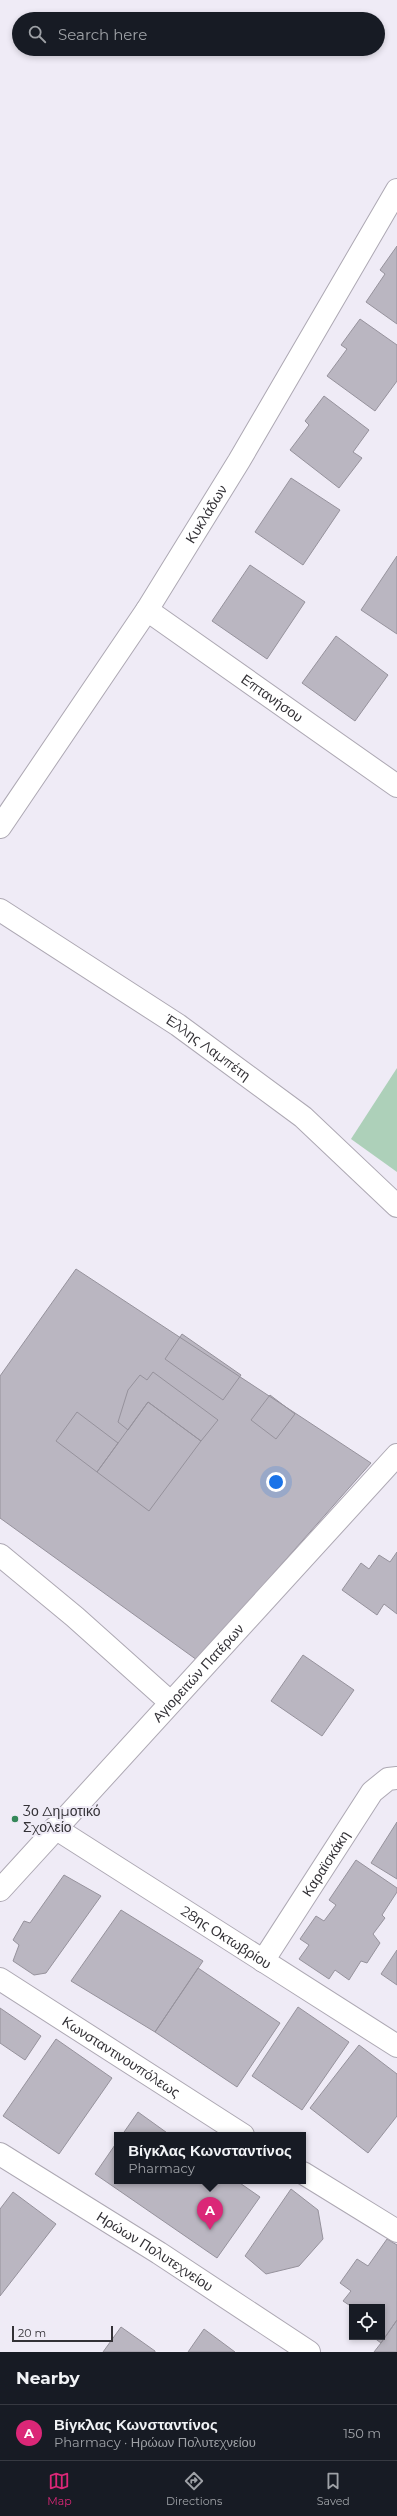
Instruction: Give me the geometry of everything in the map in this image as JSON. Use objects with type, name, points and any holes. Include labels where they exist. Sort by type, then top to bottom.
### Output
[{"type":"street","name":"Κυκλάδων","points":[[0,827],[147,610],[239,461],[397,190]]},
{"type":"street","name":"Επτανήσου","points":[[147,610],[394,778]]},
{"type":"street","name":"Έλλης Λαμπέτη","points":[[0,910],[178,1025],[303,1117],[397,1206]]},
{"type":"street","name":"Αγιορειτών Πατέρων","points":[[0,1890],[397,1455]]},
{"type":"street","points":[[0,1555],[75,1617],[170,1702]]},
{"type":"street","name":"Καραϊσκάκη","points":[[263,1961],[372,1792],[384,1781],[397,1778]]},
{"type":"street","name":"28ης Οκτωβρίου","points":[[55,1828],[397,2046]]},
{"type":"street","name":"Κωνσταντινουπόλεως","points":[[0,1979],[238,2132]]},
{"type":"street","name":"Ηρώων Πολυτεχνείου","points":[[0,2154],[152,2249],[309,2352]]},
{"type":"street","points":[[306,2175],[397,2232]]},
{"type":"green space","points":[[397,1068],[397,1172],[351,1139]]},
{"type":"building","points":[[397,246],[397,324],[366,302],[385,274],[380,270]]},
{"type":"building","points":[[360,319],[397,345],[397,381],[375,411],[327,376],[347,349],[341,345]]},
{"type":"building","points":[[324,396],[369,430],[353,452],[362,458],[339,488],[290,450],[309,425],[305,421]]},
{"type":"building","points":[[291,478],[340,510],[303,565],[255,532]]},
{"type":"building","points":[[397,556],[397,634],[361,610]]},
{"type":"building","points":[[250,565],[305,602],[267,659],[212,621]]},
{"type":"building","points":[[336,636],[388,675],[355,721],[302,683]]},
{"type":"building","points":[[76,1269],[371,1463],[197,1660],[0,1518],[0,1376]]},
{"type":"building","points":[[182,1334],[241,1375],[223,1400],[165,1359]]},
{"type":"building","points":[[153,1372],[218,1420],[201,1441],[148,1402],[128,1430],[118,1422],[128,1390],[140,1375],[147,1380]]},
{"type":"building","points":[[270,1395],[295,1414],[276,1439],[251,1420]]},
{"type":"building","points":[[148,1402],[201,1441],[149,1511],[97,1472]]},
{"type":"building","points":[[77,1412],[118,1443],[97,1472],[56,1441]]},
{"type":"building","points":[[397,1552],[397,1614],[384,1604],[377,1615],[342,1590],[361,1563],[369,1569],[379,1555],[390,1562]]},
{"type":"building","points":[[303,1655],[354,1690],[322,1736],[271,1701]]},
{"type":"building","points":[[397,1822],[397,1879],[371,1863]]},
{"type":"building","points":[[356,1860],[397,1888],[397,1892],[382,1915],[385,1918],[373,1934],[380,1943],[367,1963],[361,1961],[349,1980],[335,1970],[329,1979],[299,1959],[309,1945],[300,1939],[316,1916],[324,1921],[336,1905],[329,1900]]},
{"type":"building","points":[[64,1875],[101,1896],[46,1973],[34,1975],[13,1961],[19,1945],[13,1940],[24,1921],[30,1923]]},
{"type":"building","points":[[121,1910],[203,1961],[155,2032],[71,1981]]},
{"type":"building","points":[[397,1950],[397,1985],[381,1974]]},
{"type":"building","points":[[198,1968],[280,2023],[237,2087],[155,2032]]},
{"type":"building","points":[[298,2007],[349,2042],[302,2110],[252,2076]]},
{"type":"building","points":[[0,2008],[41,2036],[25,2060],[0,2043]]},
{"type":"building","points":[[56,2039],[112,2078],[59,2154],[3,2116]]},
{"type":"building","points":[[359,2045],[397,2074],[397,2116],[368,2153],[310,2108]]},
{"type":"building","points":[[138,2112],[166,2132],[124,2132]]},
{"type":"building","points":[[114,2146],[114,2184],[241,2184],[260,2197],[217,2258],[95,2174]]},
{"type":"building","points":[[291,2189],[318,2210],[323,2239],[299,2266],[266,2274],[245,2256]]},
{"type":"building","points":[[13,2192],[56,2224],[0,2296],[0,2209]]},
{"type":"building","points":[[387,2239],[397,2245],[397,2320],[385,2337],[385,2304],[349,2305],[343,2301],[351,2291],[340,2283],[357,2259],[368,2266]]},
{"type":"building","points":[[397,2320],[397,2352],[374,2352],[383,2340],[385,2340],[385,2337]]},
{"type":"building","points":[[121,2327],[155,2351],[155,2352],[103,2352]]},
{"type":"building","points":[[204,2329],[235,2352],[188,2352]]},
{"type":"place","name":"3ο Δημοτικό Σχολείο","points":[[15,1819]]},
{"type":"place","name":"Βίγκλας Κωνσταντίνος","points":[[210,2230]]}]
